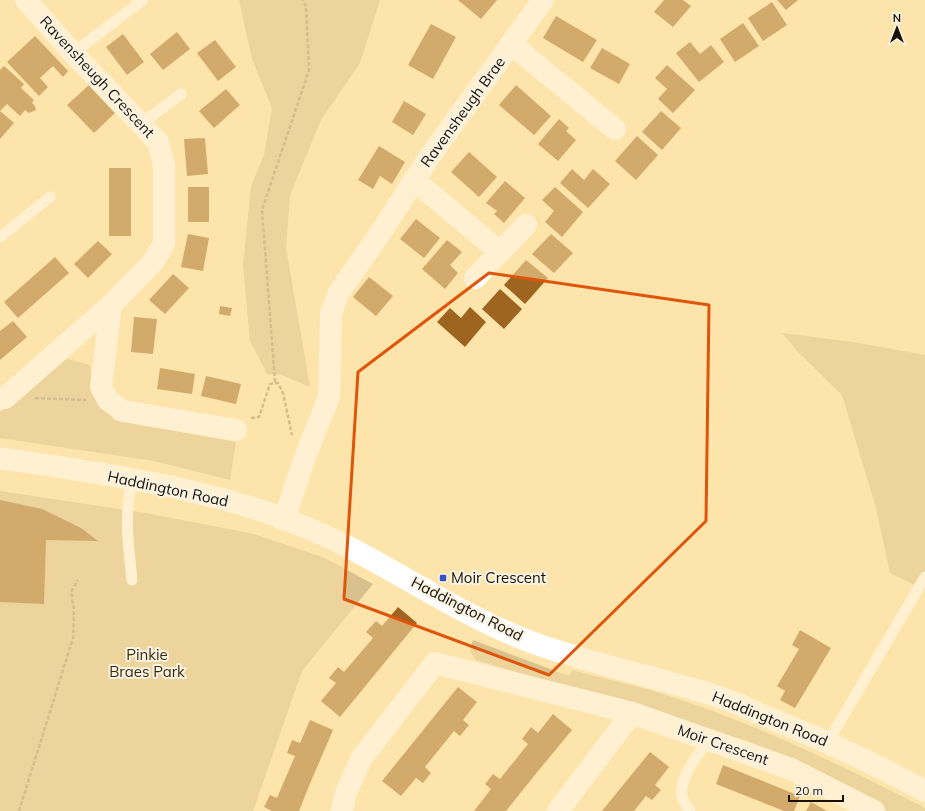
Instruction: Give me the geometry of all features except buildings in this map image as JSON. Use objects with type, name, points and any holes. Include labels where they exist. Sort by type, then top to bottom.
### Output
[{"type":"street","name":"Ravensheugh Crescent","points":[[2,398],[111,305],[154,261],[164,243],[164,165],[158,142],[73,53],[26,0]]},
{"type":"street","name":"Ravensheugh Brae","points":[[284,520],[329,397],[331,313],[339,292],[379,235],[414,180],[543,0]]},
{"type":"street","name":"Ravensheugh Brae","points":[[511,44],[615,129]]},
{"type":"street","name":"Ravensheugh Brae","points":[[414,180],[500,252]]},
{"type":"street","points":[[475,278],[526,225]]},
{"type":"street","points":[[111,305],[101,386],[108,400],[123,411],[236,430]]},
{"type":"street","points":[[68,342],[105,353]]},
{"type":"street","name":"Haddington Road","points":[[0,458],[132,479],[216,498],[284,520],[327,536],[476,617],[528,641],[569,655],[724,699],[828,742],[925,791]]},
{"type":"street","name":"Moir Crescent","points":[[342,811],[345,795],[361,759],[435,663],[632,713],[791,769],[874,811]]},
{"type":"street","points":[[558,811],[632,713]]},
{"type":"lane","points":[[73,53],[143,0]]},
{"type":"lane","points":[[141,124],[181,94]]},
{"type":"lane","points":[[0,237],[50,197]]},
{"type":"lane","points":[[132,479],[126,527],[132,580]]},
{"type":"lane","points":[[828,742],[925,577]]},
{"type":"lane","points":[[690,811],[682,799],[682,786],[688,772],[708,740]]},
{"type":"path","points":[[303,0],[306,8],[309,70],[262,210],[275,382],[278,383],[283,393],[294,444],[306,457]]},
{"type":"path","points":[[236,430],[247,418],[259,417],[270,384],[275,382]]},
{"type":"path","points":[[2,398],[108,400]]},
{"type":"path","points":[[19,811],[73,638],[74,610],[71,592],[78,580]]},
{"type":"highlighted area","points":[[489,273],[709,305],[706,521],[549,675],[344,599],[358,372]]},
{"type":"green space","points":[[239,0],[380,0],[360,63],[321,120],[290,195],[286,248],[310,387],[282,375],[267,374],[250,341],[243,266],[251,186],[264,155],[272,108],[252,59]]},
{"type":"green space","points":[[782,333],[853,342],[925,355],[925,590],[890,573],[876,508],[842,395],[801,355]]},
{"type":"green space","points":[[64,358],[90,365],[92,388],[114,420],[236,442],[230,480],[154,461],[0,438],[0,412]]},
{"type":"green space","name":"Pinkie Braes Park","points":[[0,491],[146,513],[254,534],[325,558],[373,584],[302,671],[253,811],[0,811]]},
{"type":"green space","points":[[473,640],[569,676],[572,670],[660,693],[694,704],[762,731],[828,760],[925,808],[925,811],[887,811],[800,763],[747,741],[476,660],[470,651]]},
{"type":"place","name":"Moir Crescent","points":[[443,578]]}]
